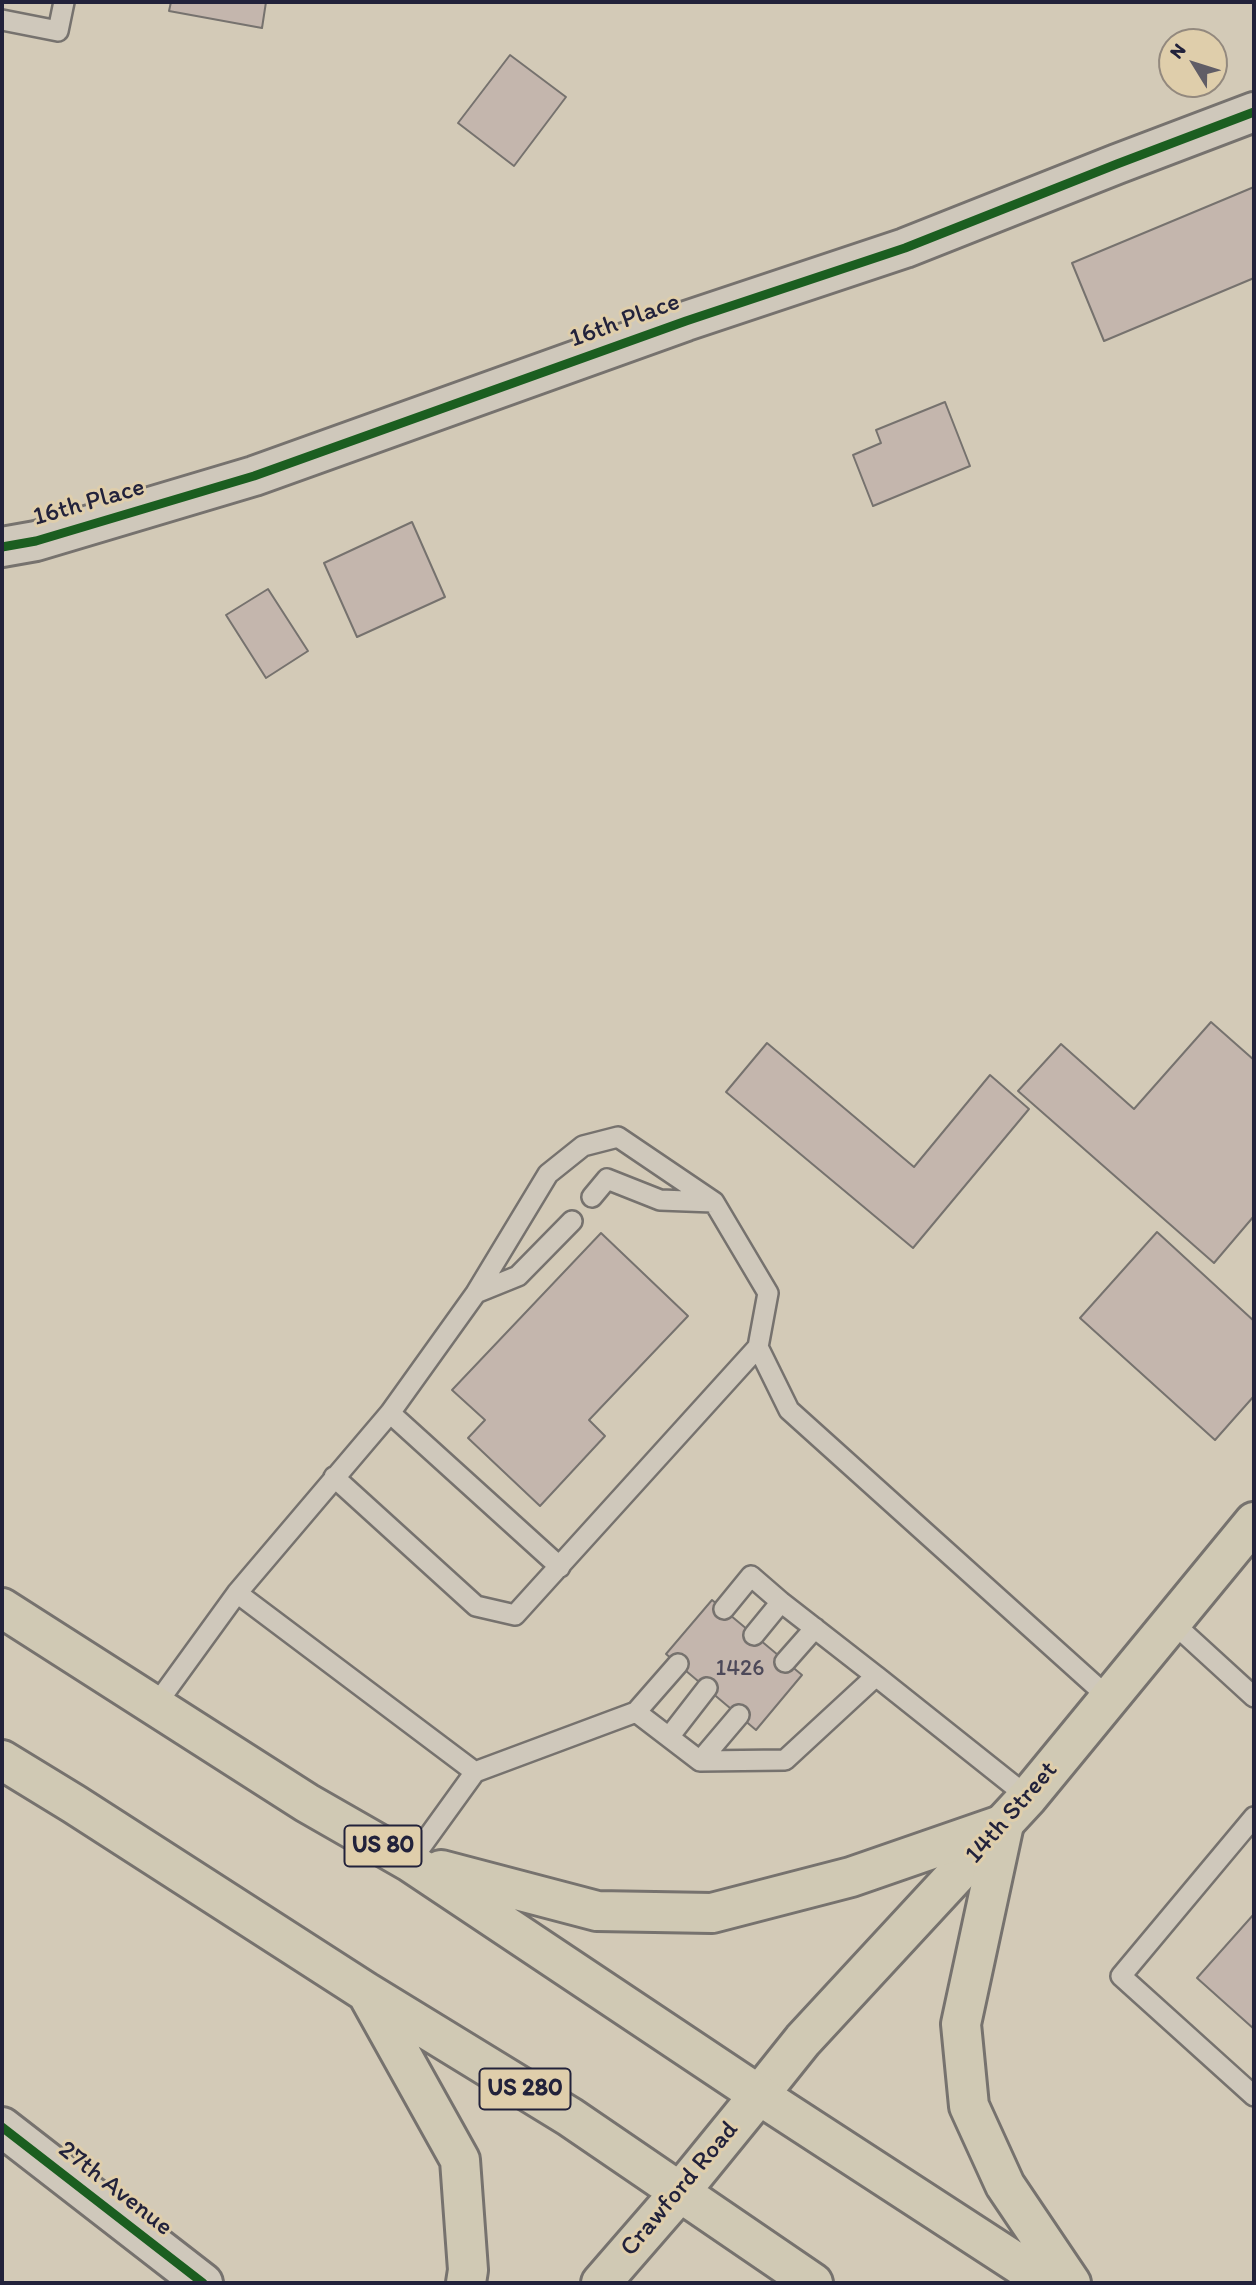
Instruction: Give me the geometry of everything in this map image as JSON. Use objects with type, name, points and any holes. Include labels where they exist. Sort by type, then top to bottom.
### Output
[{"type":"main road","name":"14th Street","points":[[759,2095],[803,2040],[1016,1811],[1254,1522]]},
{"type":"main road","name":"US 80","points":[[2,1608],[307,1803],[410,1862],[759,2095]]},
{"type":"main road","points":[[2,1760],[366,1992],[460,2160],[468,2270],[466,2283]]},
{"type":"main road","points":[[410,1862],[597,1911],[712,1913],[851,1877],[1016,1811]]},
{"type":"main road","points":[[1016,1811],[961,2024],[969,2106],[1005,2185],[1071,2283]]},
{"type":"main road","name":"US 280","points":[[366,1992],[570,2117],[813,2283]]},
{"type":"main road","points":[[759,2095],[1048,2283]]},
{"type":"main road","name":"Crawford Road","points":[[601,2283],[759,2095]]},
{"type":"street","name":"16th Place","points":[[2,547],[36,541],[254,476],[686,321],[905,248],[1254,112]]},
{"type":"street","name":"27th Avenue","points":[[2,2127],[202,2283]]},
{"type":"lane","points":[[2,20],[58,31],[64,2]]},
{"type":"lane","points":[[155,1706],[237,1593],[334,1477],[390,1413],[476,1293],[548,1174],[583,1146],[618,1137],[714,1202],[768,1293],[758,1347],[515,1615],[476,1606],[334,1477]]},
{"type":"lane","points":[[592,1197],[607,1179],[660,1200],[714,1202]]},
{"type":"lane","points":[[476,1293],[519,1276],[572,1221]]},
{"type":"lane","points":[[758,1347],[789,1410],[1109,1698]]},
{"type":"lane","points":[[390,1413],[560,1567]]},
{"type":"lane","points":[[724,1609],[751,1576],[876,1676],[1016,1811]]},
{"type":"lane","points":[[237,1593],[475,1772]]},
{"type":"lane","points":[[754,1635],[781,1602]]},
{"type":"lane","points":[[1172,1622],[1254,1697]]},
{"type":"lane","points":[[786,1662],[815,1628]]},
{"type":"lane","points":[[410,1862],[475,1772],[636,1712],[678,1664]]},
{"type":"lane","points":[[636,1712],[700,1761],[785,1760],[876,1676]]},
{"type":"lane","points":[[669,1737],[707,1688]]},
{"type":"lane","points":[[700,1761],[739,1715]]},
{"type":"lane","points":[[1254,1817],[1121,1976],[1254,2096]]},
{"type":"building","points":[[171,2],[266,2],[262,28],[169,11]]},
{"type":"building","points":[[510,55],[566,97],[514,166],[458,123]]},
{"type":"building","points":[[1254,187],[1254,278],[1104,341],[1072,263]]},
{"type":"building","points":[[945,402],[970,466],[873,506],[853,455],[881,443],[876,430]]},
{"type":"building","points":[[412,522],[445,597],[357,637],[324,563]]},
{"type":"building","points":[[268,589],[308,651],[266,678],[226,615]]},
{"type":"building","points":[[1211,1022],[1254,1060],[1254,1216],[1214,1263],[1018,1091],[1061,1044],[1134,1109]]},
{"type":"building","points":[[767,1043],[914,1167],[990,1075],[1029,1109],[913,1248],[726,1092]]},
{"type":"building","points":[[1157,1232],[1254,1321],[1254,1396],[1215,1440],[1080,1318]]},
{"type":"building","points":[[601,1233],[688,1316],[589,1420],[605,1436],[540,1506],[468,1438],[485,1420],[452,1390]]},
{"type":"building","points":[[712,1600],[802,1675],[756,1730],[666,1654]]},
{"type":"building","points":[[1254,1914],[1254,2029],[1197,1978]]},
{"type":"cycle path","points":[[2,547],[36,541],[254,476],[686,321],[905,248],[1254,112]]},
{"type":"cycle path","points":[[2,2127],[203,2283]]}]
